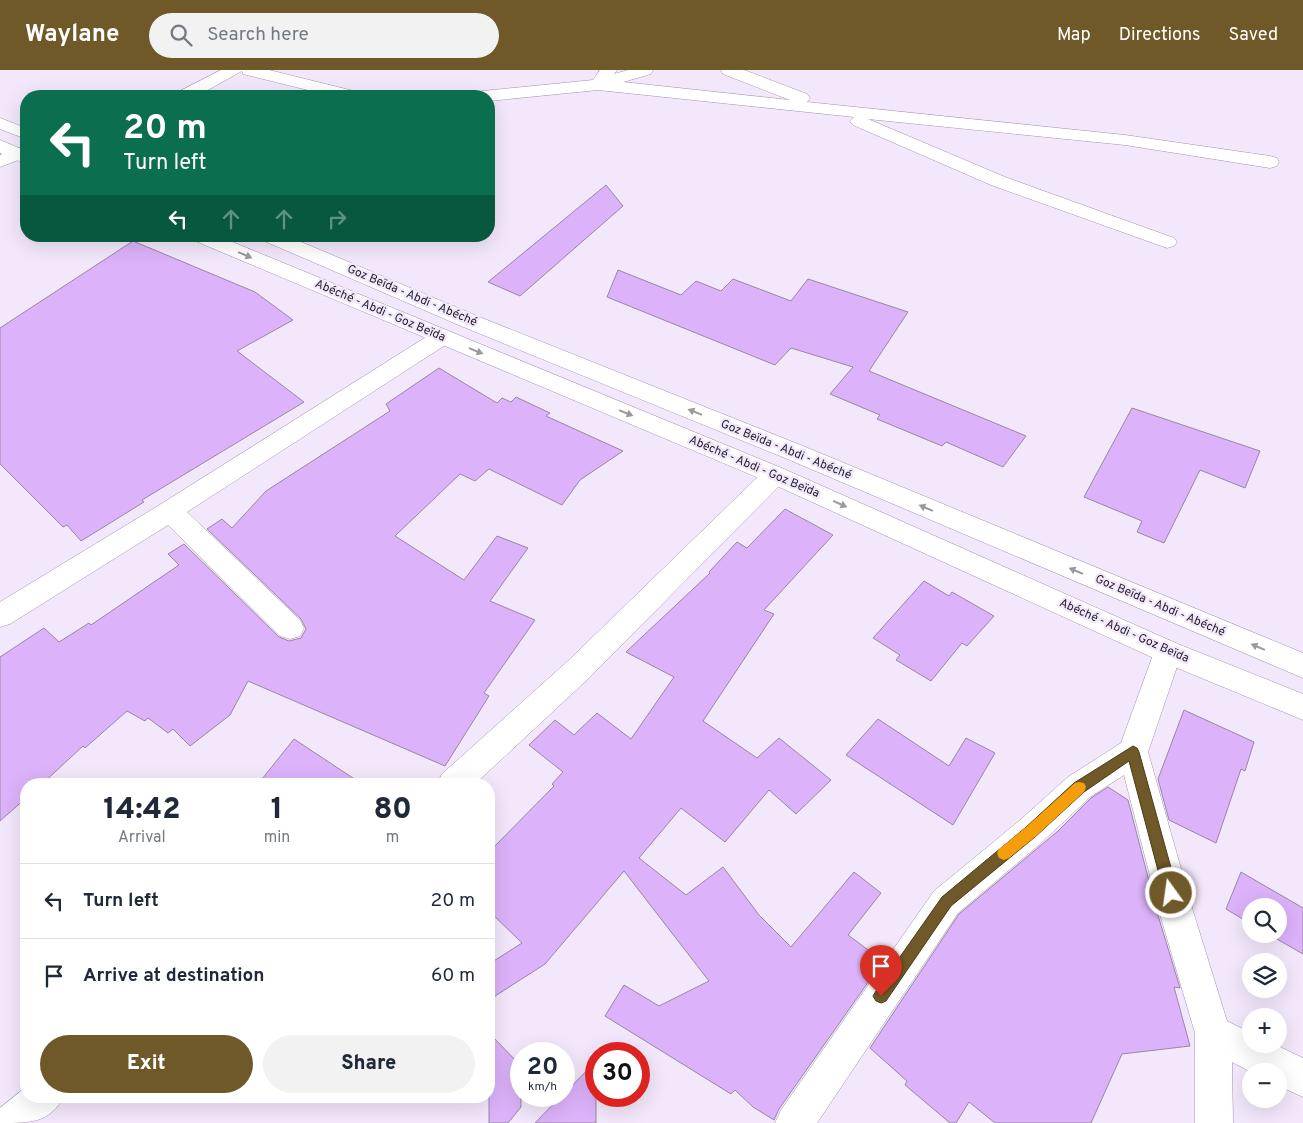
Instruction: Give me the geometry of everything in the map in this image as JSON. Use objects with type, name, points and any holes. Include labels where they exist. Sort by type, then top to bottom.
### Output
[{"type":"street","points":[[196,90],[234,70]]},
{"type":"street","points":[[249,70],[328,90]]},
{"type":"street","points":[[598,85],[608,70]]},
{"type":"street","points":[[598,85],[645,70]]},
{"type":"street","points":[[729,70],[836,111],[998,181],[1167,242]]},
{"type":"street","points":[[495,95],[598,85],[1125,140],[1270,162]]},
{"type":"street","points":[[0,122],[20,131]]},
{"type":"street","points":[[0,146],[20,154]]},
{"type":"street","points":[[0,161],[20,156]]},
{"type":"street","name":"Abéché - Abdi - Goz Beïda","points":[[214,242],[775,475],[1168,652],[1303,707]]},
{"type":"street","name":"Goz Beïda - Abdi - Abéché","points":[[283,242],[478,324],[803,456],[1303,666]]},
{"type":"street","points":[[0,616],[170,511],[442,337]]},
{"type":"street","points":[[460,778],[579,669],[775,475]]},
{"type":"street","points":[[170,511],[290,628]]},
{"type":"street","points":[[1168,652],[1133,752],[1176,911],[1213,1033],[1214,1123]]},
{"type":"street","points":[[794,1123],[946,902],[1030,832],[1079,788],[1133,752]]},
{"type":"street","points":[[1213,1033],[1303,1078]]},
{"type":"street","points":[[12,1123],[36,1103]]},
{"type":"building","points":[[606,185],[623,206],[520,296],[488,282]]},
{"type":"building","points":[[131,242],[135,242],[255,292],[293,320],[237,351],[304,402],[142,500],[144,502],[81,541],[67,525],[63,527],[0,464],[0,328]]},
{"type":"building","points":[[618,270],[681,295],[696,281],[721,291],[733,279],[791,301],[808,279],[908,312],[869,371],[1026,436],[1003,467],[946,442],[942,446],[877,419],[880,415],[830,394],[853,367],[791,348],[775,365],[607,297]]},
{"type":"building","points":[[439,368],[497,403],[502,398],[511,402],[516,397],[550,413],[546,416],[623,451],[580,480],[562,505],[489,469],[475,481],[460,474],[395,536],[464,580],[497,536],[528,548],[490,601],[535,620],[484,693],[489,696],[445,766],[248,681],[230,715],[190,746],[173,729],[168,733],[148,718],[145,721],[127,711],[85,748],[83,746],[48,778],[20,778],[20,803],[0,821],[0,657],[44,628],[59,642],[89,623],[91,625],[179,565],[168,554],[184,544],[279,637],[289,641],[301,638],[306,629],[301,619],[207,529],[222,519],[232,528],[266,491],[390,411],[386,404]]},
{"type":"building","points":[[1132,408],[1260,451],[1245,488],[1200,470],[1164,543],[1137,532],[1142,521],[1084,497]]},
{"type":"building","points":[[785,509],[833,535],[764,610],[774,614],[703,721],[757,758],[779,738],[831,780],[796,814],[769,790],[725,842],[681,808],[639,858],[686,895],[723,867],[759,915],[791,947],[854,872],[881,893],[848,935],[883,961],[779,1109],[774,1120],[753,1107],[735,1090],[731,1094],[650,1044],[650,1042],[647,1042],[605,1016],[624,985],[659,1006],[709,981],[624,871],[545,964],[495,996],[495,960],[522,943],[495,917],[495,846],[554,786],[552,784],[563,772],[529,745],[555,720],[574,735],[597,713],[631,739],[674,677],[626,652],[710,573],[737,542],[747,548]]},
{"type":"building","points":[[924,581],[949,596],[952,592],[994,616],[967,646],[962,643],[931,681],[896,660],[900,655],[873,638]]},
{"type":"building","points":[[1184,710],[1254,742],[1245,771],[1241,769],[1216,843],[1169,820],[1158,779]]},
{"type":"building","points":[[878,719],[949,766],[966,738],[995,753],[953,825],[846,755]]},
{"type":"building","points":[[294,739],[353,778],[263,778]]},
{"type":"building","points":[[1108,787],[1128,800],[1157,912],[1180,988],[1174,987],[1190,1046],[1122,1054],[1091,1123],[995,1123],[969,1102],[956,1123],[950,1123],[905,1085],[907,1081],[870,1048],[959,914],[1058,831],[1091,798]]},
{"type":"building","points":[[1241,872],[1286,898],[1242,898],[1242,919],[1226,909]]},
{"type":"building","points":[[1287,899],[1303,908],[1303,954],[1284,943],[1287,943]]},
{"type":"building","points":[[495,1039],[510,1055],[510,1107],[521,1107],[508,1123],[489,1123],[489,1103],[495,1103]]},
{"type":"building","points":[[585,1072],[585,1107],[596,1107],[596,1123],[535,1123],[550,1107],[575,1107],[575,1083]]},
{"type":"slow traffic","points":[[1004,853],[1079,787]]},
{"type":"route","points":[[881,996],[946,902],[977,874],[1030,832],[1079,788],[1133,752],[1171,893]]}]
